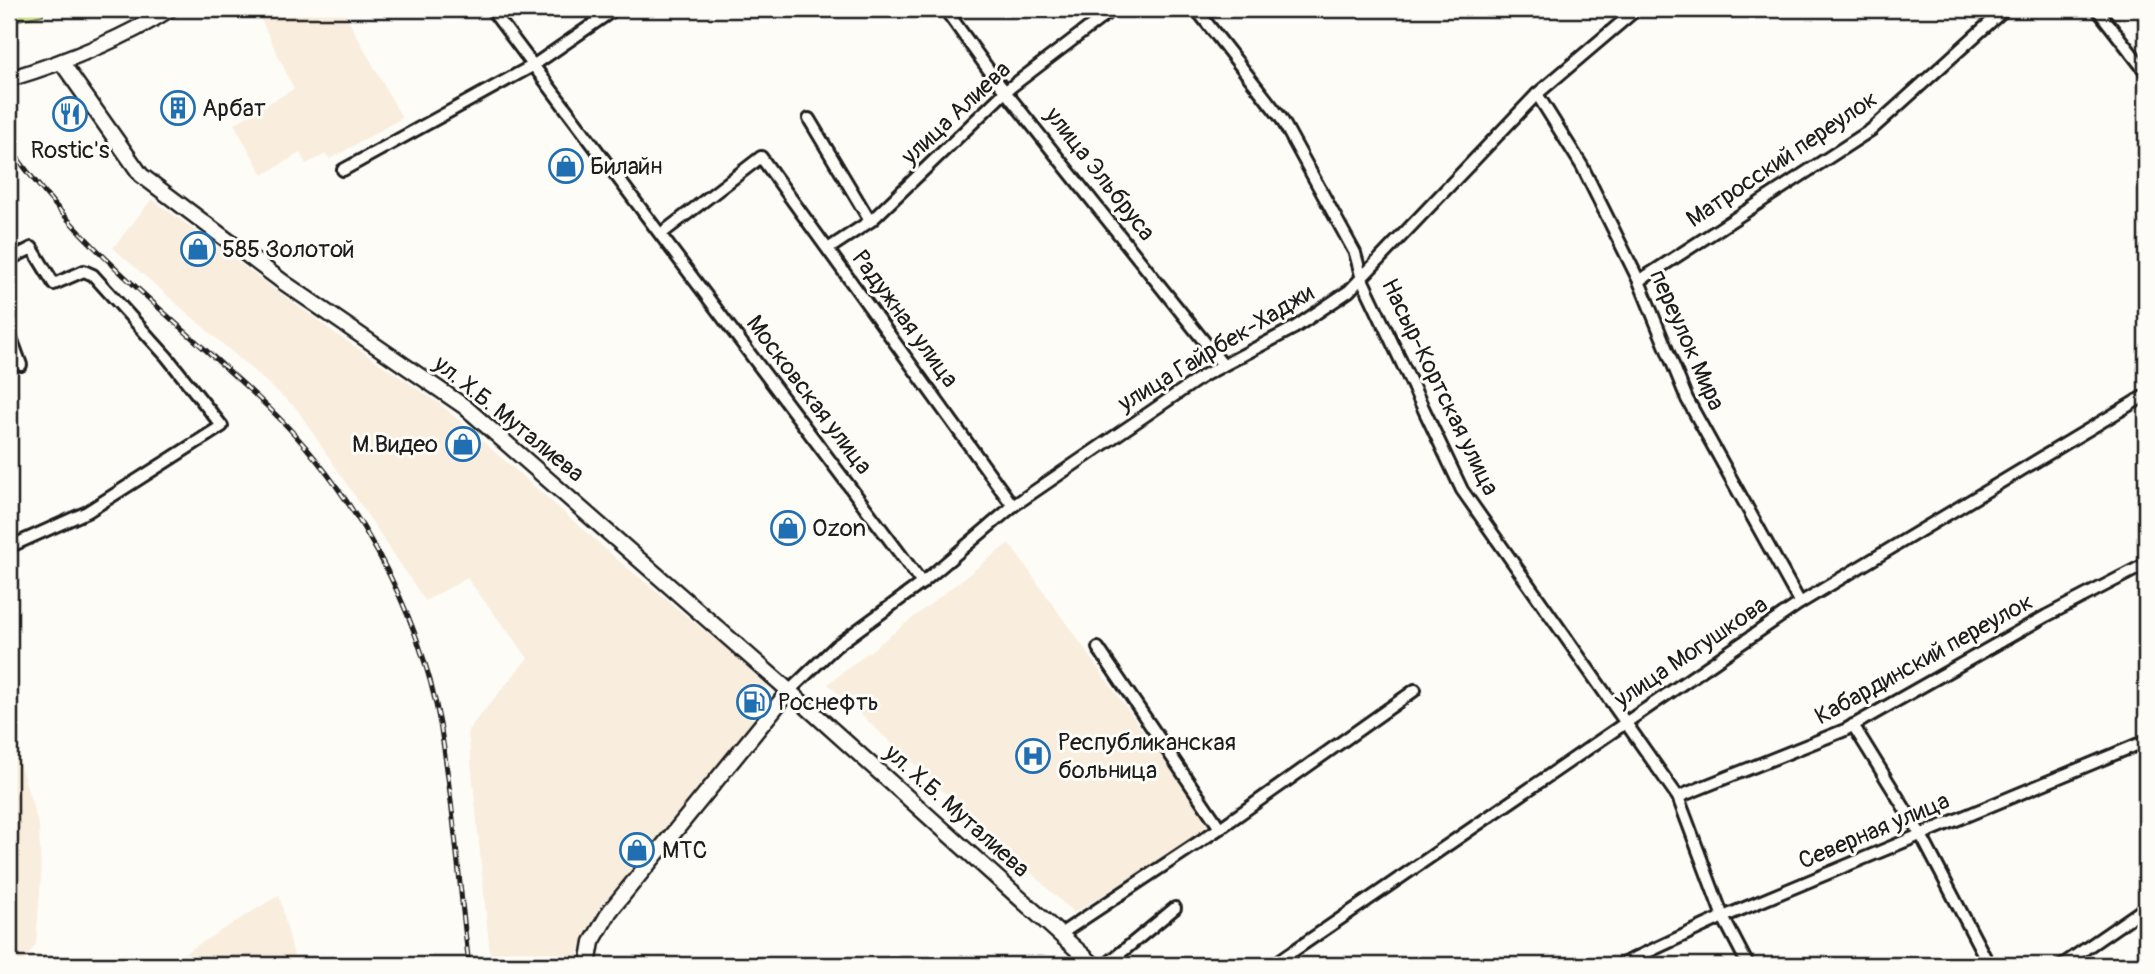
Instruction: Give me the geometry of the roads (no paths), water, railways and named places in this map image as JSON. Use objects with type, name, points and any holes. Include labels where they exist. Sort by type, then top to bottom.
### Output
[{"type":"main road","points":[[9,79],[62,63],[164,11]]},
{"type":"main road","name":"ул. Х.Б. Муталиева","points":[[62,63],[76,81],[86,88],[163,193],[283,282],[465,407],[743,650],[1094,965]]},
{"type":"main road","points":[[588,965],[592,942],[610,911],[789,691]]},
{"type":"street","name":"Московская улица","points":[[491,9],[922,583]]},
{"type":"street","points":[[343,170],[534,65],[614,9]]},
{"type":"street","name":"улица Эльбруса","points":[[945,9],[1223,365]]},
{"type":"street","name":"улица Алиева","points":[[828,248],[870,221],[1007,90],[1113,9]]},
{"type":"street","name":"Насыр-Кортская улица","points":[[1196,9],[1281,118],[1355,253],[1362,279],[1462,489],[1678,797],[1723,917],[1748,965]]},
{"type":"street","name":"улица Гайрбек-Хаджи","points":[[789,691],[836,646],[922,583],[1013,506],[1049,485],[1135,420],[1223,365],[1294,328],[1349,291],[1537,94],[1637,9]]},
{"type":"street","name":"Матросский переулок","points":[[1639,281],[1871,130],[2005,9]]},
{"type":"street","points":[[2096,9],[2146,72]]},
{"type":"street","name":"переулок Мира","points":[[1537,94],[1582,166],[1639,281],[1687,399],[1800,603]]},
{"type":"street","points":[[809,119],[870,221]]},
{"type":"street","name":"Радужная улица","points":[[661,234],[761,157],[1013,506]]},
{"type":"street","points":[[9,256],[12,258],[32,248],[54,284],[85,271],[93,275],[167,357],[222,426],[87,512],[9,547]]},
{"type":"street","points":[[9,332],[21,365]]},
{"type":"street","name":"улица Могушкова","points":[[1273,965],[1800,603],[2146,395]]},
{"type":"street","name":"Кабардинский переулок","points":[[1678,797],[1853,725],[2046,616],[2146,564]]},
{"type":"street","points":[[1098,648],[1220,828]]},
{"type":"street","points":[[1059,935],[1220,828],[1415,690]]},
{"type":"street","points":[[1853,725],[1921,835],[1989,965]]},
{"type":"street","name":"Северная улица","points":[[1620,965],[1723,917],[2146,741]]},
{"type":"street","points":[[2062,965],[2146,907]]},
{"type":"street","points":[[1106,965],[1175,908]]},
{"type":"railway","points":[[9,146],[37,183],[99,251],[300,440],[328,475],[378,553],[416,638],[440,724],[453,814],[469,965]]},
{"type":"place","name":"Арбат","points":[[178,108]]},
{"type":"place","name":"Rostic's","points":[[70,114]]},
{"type":"place","name":"Билайн","points":[[566,166]]},
{"type":"place","name":"585 Золотой","points":[[198,249]]},
{"type":"place","name":"М.Видео","points":[[463,444]]},
{"type":"place","name":"Ozon","points":[[788,528]]},
{"type":"place","name":"Роснефть","points":[[754,702]]},
{"type":"place","name":"Республиканская больница","points":[[1033,756]]},
{"type":"place","name":"МТС","points":[[637,850]]}]
